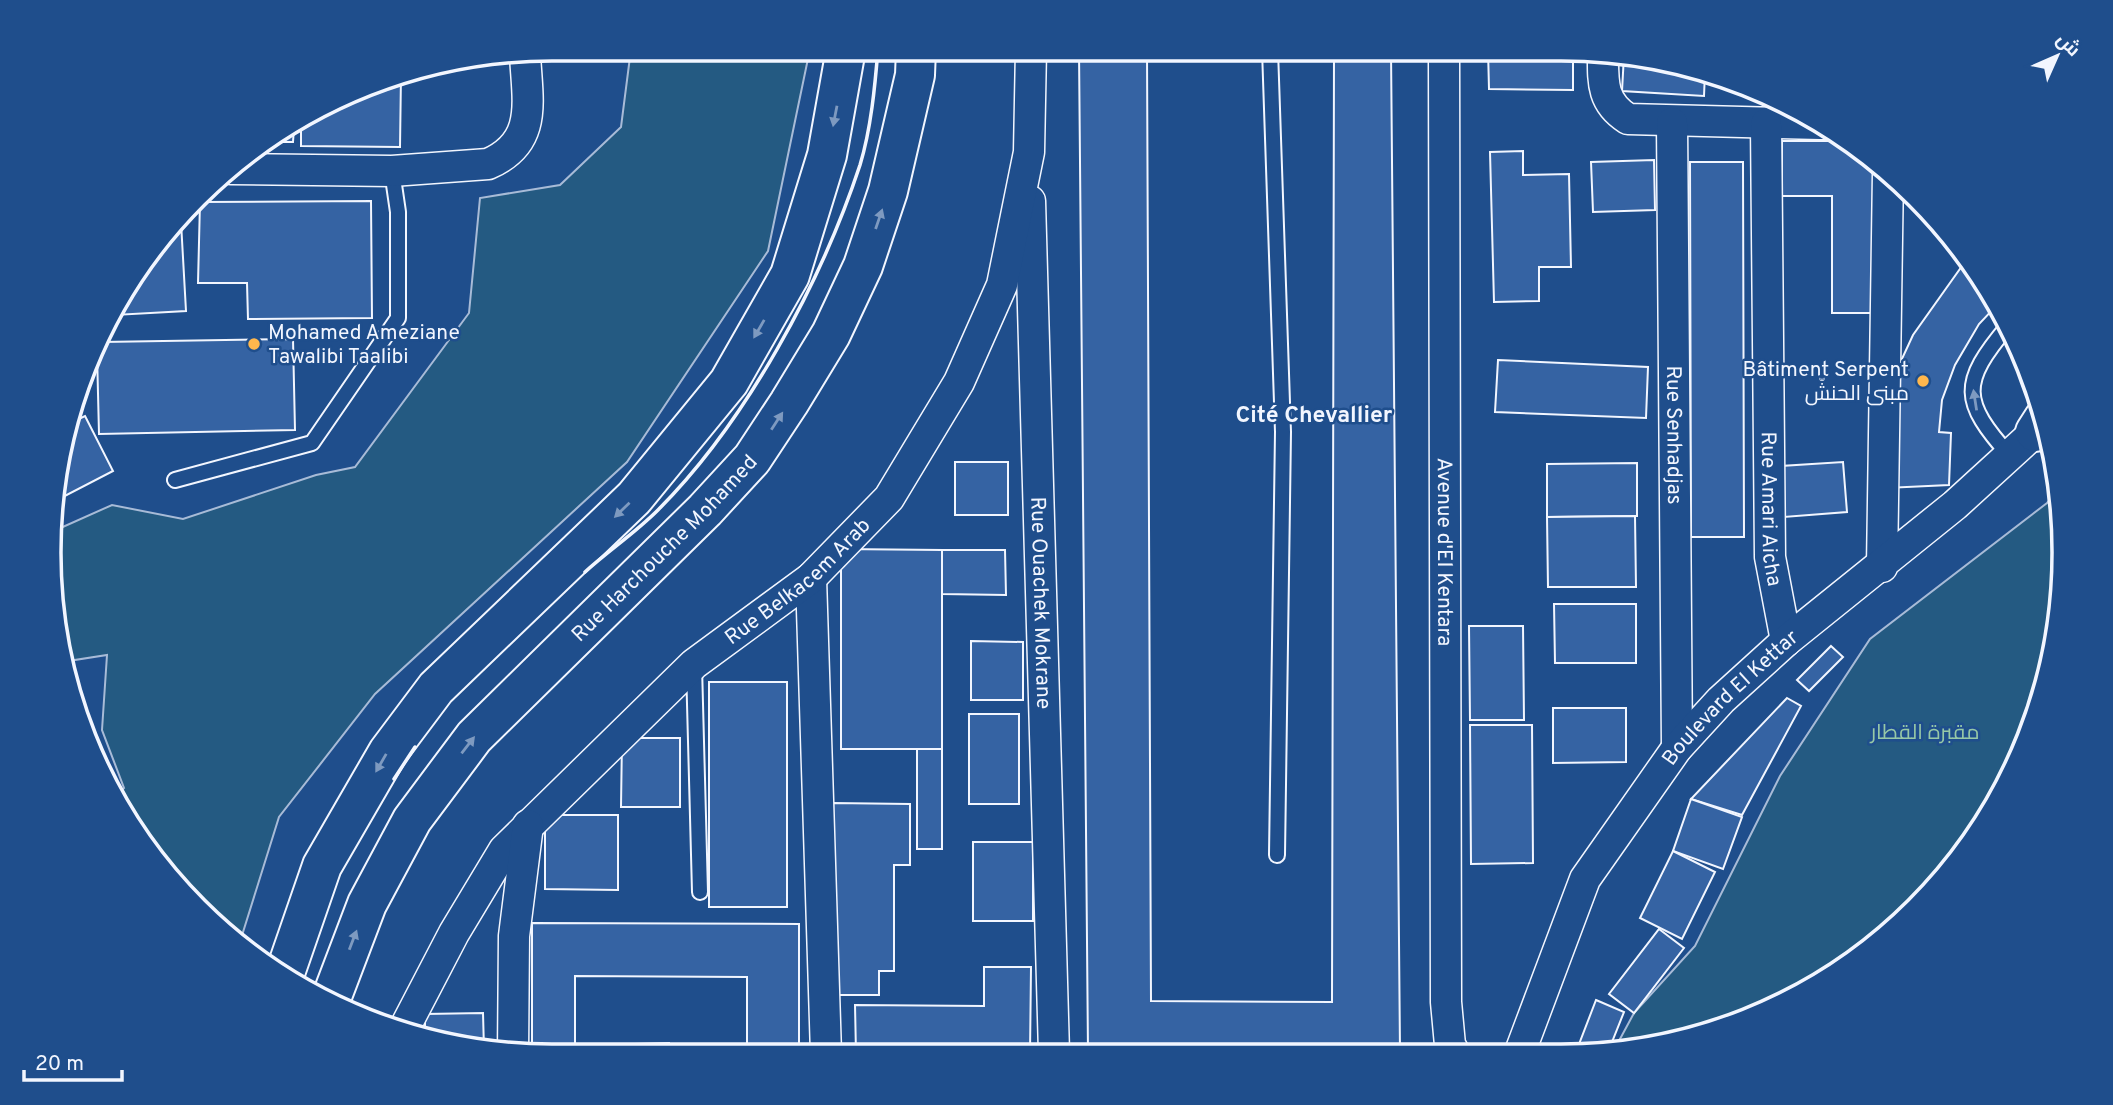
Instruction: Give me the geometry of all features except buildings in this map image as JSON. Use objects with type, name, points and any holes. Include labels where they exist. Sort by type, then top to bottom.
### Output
[{"type":"street","points":[[288,966],[322,866],[388,752],[404,730],[436,688],[634,498],[729,382],[790,275],[827,155],[844,61]]},
{"type":"street","name":"Rue Harchouche Mohamed","points":[[333,992],[367,904],[412,820],[474,737],[705,510],[752,459],[789,403],[831,334],[863,266],[888,191],[915,75],[916,61]]},
{"type":"street","name":"Rue Belkacem Arab","points":[[408,1022],[454,933],[504,850],[694,664],[811,578],[890,498],[959,382],[1002,285],[1029,152],[1031,61]]},
{"type":"street","name":"Avenue d'El Kentara","points":[[1444,61],[1447,1002],[1450,1044]]},
{"type":"street","points":[[245,169],[392,172],[488,164],[509,152],[517,143],[528,121],[525,62]]},
{"type":"street","points":[[1603,63],[1603,90],[1617,112],[1641,122],[1800,124]]},
{"type":"street","name":"Rue Senhadjas","points":[[1672,122],[1677,748]]},
{"type":"street","name":"Rue Amari Aicha","points":[[1766,124],[1770,558],[1787,641]]},
{"type":"street","name":"Rue Ouachek Mokrane","points":[[1029,152],[1054,1044]]},
{"type":"street","points":[[1882,567],[1888,186]]},
{"type":"street","name":"Boulevard El Kettar","points":[[1523,1044],[1585,879],[1677,748],[1721,700],[1787,641],[1882,567],[2033,432]]},
{"type":"street","points":[[811,578],[827,1044]]},
{"type":"street","points":[[513,1042],[513,936],[528,825]]},
{"type":"lane","points":[[1270,61],[1283,432],[1278,855]]},
{"type":"lane","points":[[175,480],[312,443],[398,318],[398,212],[392,172]]},
{"type":"lane","points":[[2001,335],[1981,360],[1972,391],[1981,423],[2033,432]]},
{"type":"lane","points":[[694,664],[700,892]]},
{"type":"green space","points":[[629,61],[808,61],[768,251],[627,462],[375,694],[279,817],[243,933],[183,876],[144,825],[122,790],[102,730],[107,655],[74,660],[62,585],[62,527],[112,505],[183,519],[316,475],[355,467],[469,313],[480,198],[560,185],[621,127]]},
{"type":"green space","name":"مقبرة القطار","points":[[2049,501],[2051,585],[2048,617],[2035,680],[2026,710],[2001,770],[1950,852],[1908,900],[1884,922],[1860,942],[1806,978],[1718,1018],[1688,1027],[1619,1041],[1634,1013],[1695,946],[1780,776],[1870,639]]},
{"type":"wall","points":[[585,572],[658,510],[690,475],[721,436],[777,349],[824,256],[860,165],[870,122],[877,61]]},
{"type":"wall","points":[[394,779],[415,747]]},
{"type":"place","name":"Mohamed Ameziane Tawalibi Taalibi","points":[[254,344]]},
{"type":"place","name":"Bâtiment Serpent مبنى الحنشّ","points":[[1923,381]]},
{"type":"district","name":"Cité Chevallier","points":[[1314,414]]}]
